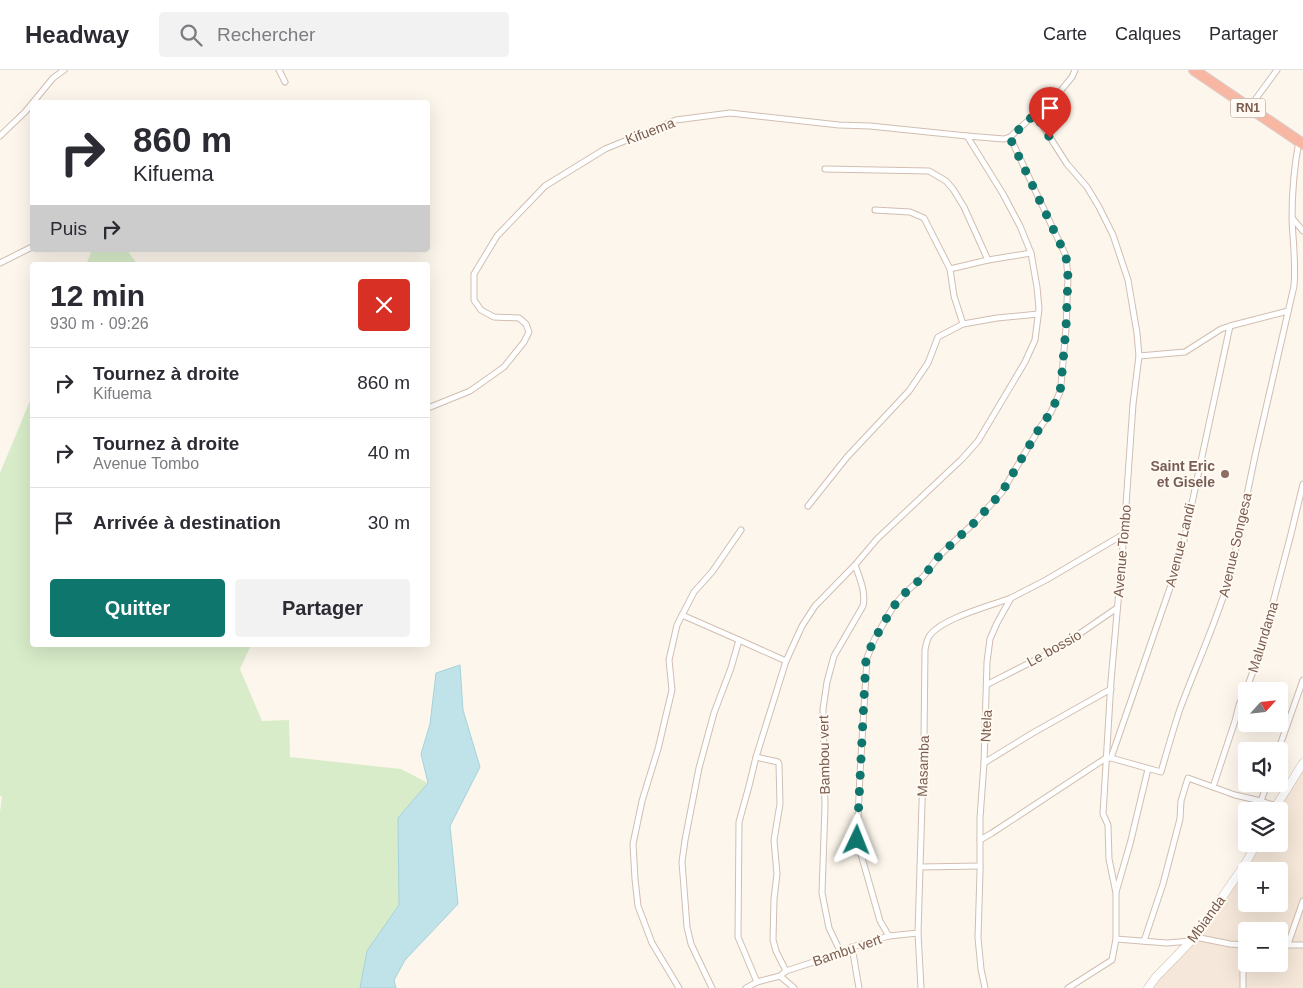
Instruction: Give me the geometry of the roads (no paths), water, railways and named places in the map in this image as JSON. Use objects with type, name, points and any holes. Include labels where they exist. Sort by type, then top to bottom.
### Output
[{"type":"highway","name":"RN1","points":[[1194,70],[1301,142]]},
{"type":"street","points":[[35,100],[53,78],[64,70]]},
{"type":"street","points":[[279,70],[285,82]]},
{"type":"street","points":[[889,936],[880,921],[857,840],[866,658],[893,607],[924,576],[939,556],[976,521],[1002,492],[1051,412],[1060,392],[1066,328],[1068,277],[1066,256],[1010,138],[1054,99],[1072,77],[1075,70]]},
{"type":"street","points":[[1249,108],[1277,70]]},
{"type":"street","points":[[0,136],[30,106]]},
{"type":"street","name":"Kifuema","points":[[430,407],[470,391],[504,367],[524,342],[528,332],[526,324],[519,318],[494,317],[481,310],[474,300],[474,274],[497,236],[545,186],[605,149],[676,120],[730,113],[839,126],[870,126],[967,136],[1010,138]]},
{"type":"street","name":"Avenue Tombo","points":[[1035,114],[1067,164],[1087,187],[1113,235],[1128,280],[1139,356],[1133,404],[1111,690],[1109,758],[1103,814],[1108,825],[1109,859],[1116,893],[1116,939],[1112,960],[1068,988]]},
{"type":"street","points":[[757,982],[738,937],[739,822],[756,758],[786,661],[808,616],[815,606],[855,566],[877,539],[962,459],[978,441],[1025,362],[1034,340],[1038,314],[1037,286],[1031,253],[1003,194],[967,136]]},
{"type":"street","name":"Avenue Songesa","points":[[1148,769],[1161,772],[1180,710],[1229,580],[1294,286],[1296,270],[1292,219],[1294,171],[1301,142]]},
{"type":"street","points":[[825,169],[929,171],[946,181],[953,189],[988,260]]},
{"type":"street","points":[[875,210],[910,212],[924,218],[950,269],[954,296],[963,324]]},
{"type":"street","points":[[1292,219],[1303,231]]},
{"type":"street","points":[[0,263],[30,248]]},
{"type":"street","points":[[950,269],[1031,253]]},
{"type":"street","points":[[1139,356],[1185,352],[1221,329],[1288,311]]},
{"type":"street","points":[[808,506],[847,457],[910,391],[928,363],[938,337],[963,324],[1038,314]]},
{"type":"street","name":"Avenue Landi","points":[[1109,758],[1180,559],[1230,326]]},
{"type":"street","name":"Malundama","points":[[1249,682],[1260,652],[1292,534],[1303,484]]},
{"type":"street","points":[[679,988],[652,943],[638,906],[632,844],[672,690],[669,660],[676,626],[694,592],[712,572],[741,530]]},
{"type":"street","points":[[1011,598],[1046,580],[1124,534]]},
{"type":"street","name":"Bambou vert","points":[[841,953],[829,928],[822,893],[825,806],[823,709],[827,682],[834,656],[863,606],[865,599],[855,566]]},
{"type":"street","name":"Ntela","points":[[985,988],[978,938],[980,818],[988,684],[987,662],[990,639],[1011,598]]},
{"type":"street","name":"Masamba","points":[[921,988],[918,933],[925,650],[927,641],[937,628],[948,621],[1011,598]]},
{"type":"street","name":"Le bossio","points":[[988,684],[1047,654],[1118,608]]},
{"type":"street","points":[[682,615],[786,661]]},
{"type":"street","points":[[712,988],[691,944],[682,862],[684,840],[699,768],[714,712],[740,640]]},
{"type":"street","points":[[1288,722],[1303,680]]},
{"type":"street","points":[[984,763],[1031,734],[1111,690]]},
{"type":"street","name":"Malundama","points":[[1213,787],[1238,709]]},
{"type":"street","points":[[756,758],[778,762],[779,764],[780,804],[774,840],[777,874],[773,940],[786,971]]},
{"type":"street","points":[[980,840],[1109,758],[1148,769],[1116,893]]},
{"type":"street","points":[[1278,802],[1303,763]]},
{"type":"street","points":[[1144,941],[1168,866],[1180,819],[1181,801],[1188,778],[1235,795],[1262,801],[1265,792]]},
{"type":"street","name":"Mbianda","points":[[1148,988],[1156,976],[1193,939],[1252,852]]},
{"type":"street","points":[[920,867],[980,866]]},
{"type":"street","points":[[1303,901],[1288,944],[1303,945]]},
{"type":"street","name":"Bambu vert","points":[[780,976],[786,971],[841,953],[852,947],[889,936],[918,933]]},
{"type":"street","points":[[1116,939],[1167,943],[1193,939],[1238,944]]},
{"type":"street","points":[[852,947],[858,988]]},
{"type":"street","points":[[1243,988],[1244,972]]},
{"type":"street","points":[[746,988],[757,982],[780,976],[794,988]]},
{"type":"water","points":[[460,665],[463,710],[480,767],[450,826],[458,904],[405,960],[394,980],[396,988],[360,988],[367,951],[399,905],[398,818],[428,783],[421,754],[430,724],[436,673]]},
{"type":"place","name":"Saint Eric et Gisele","points":[[1225,474]]}]
